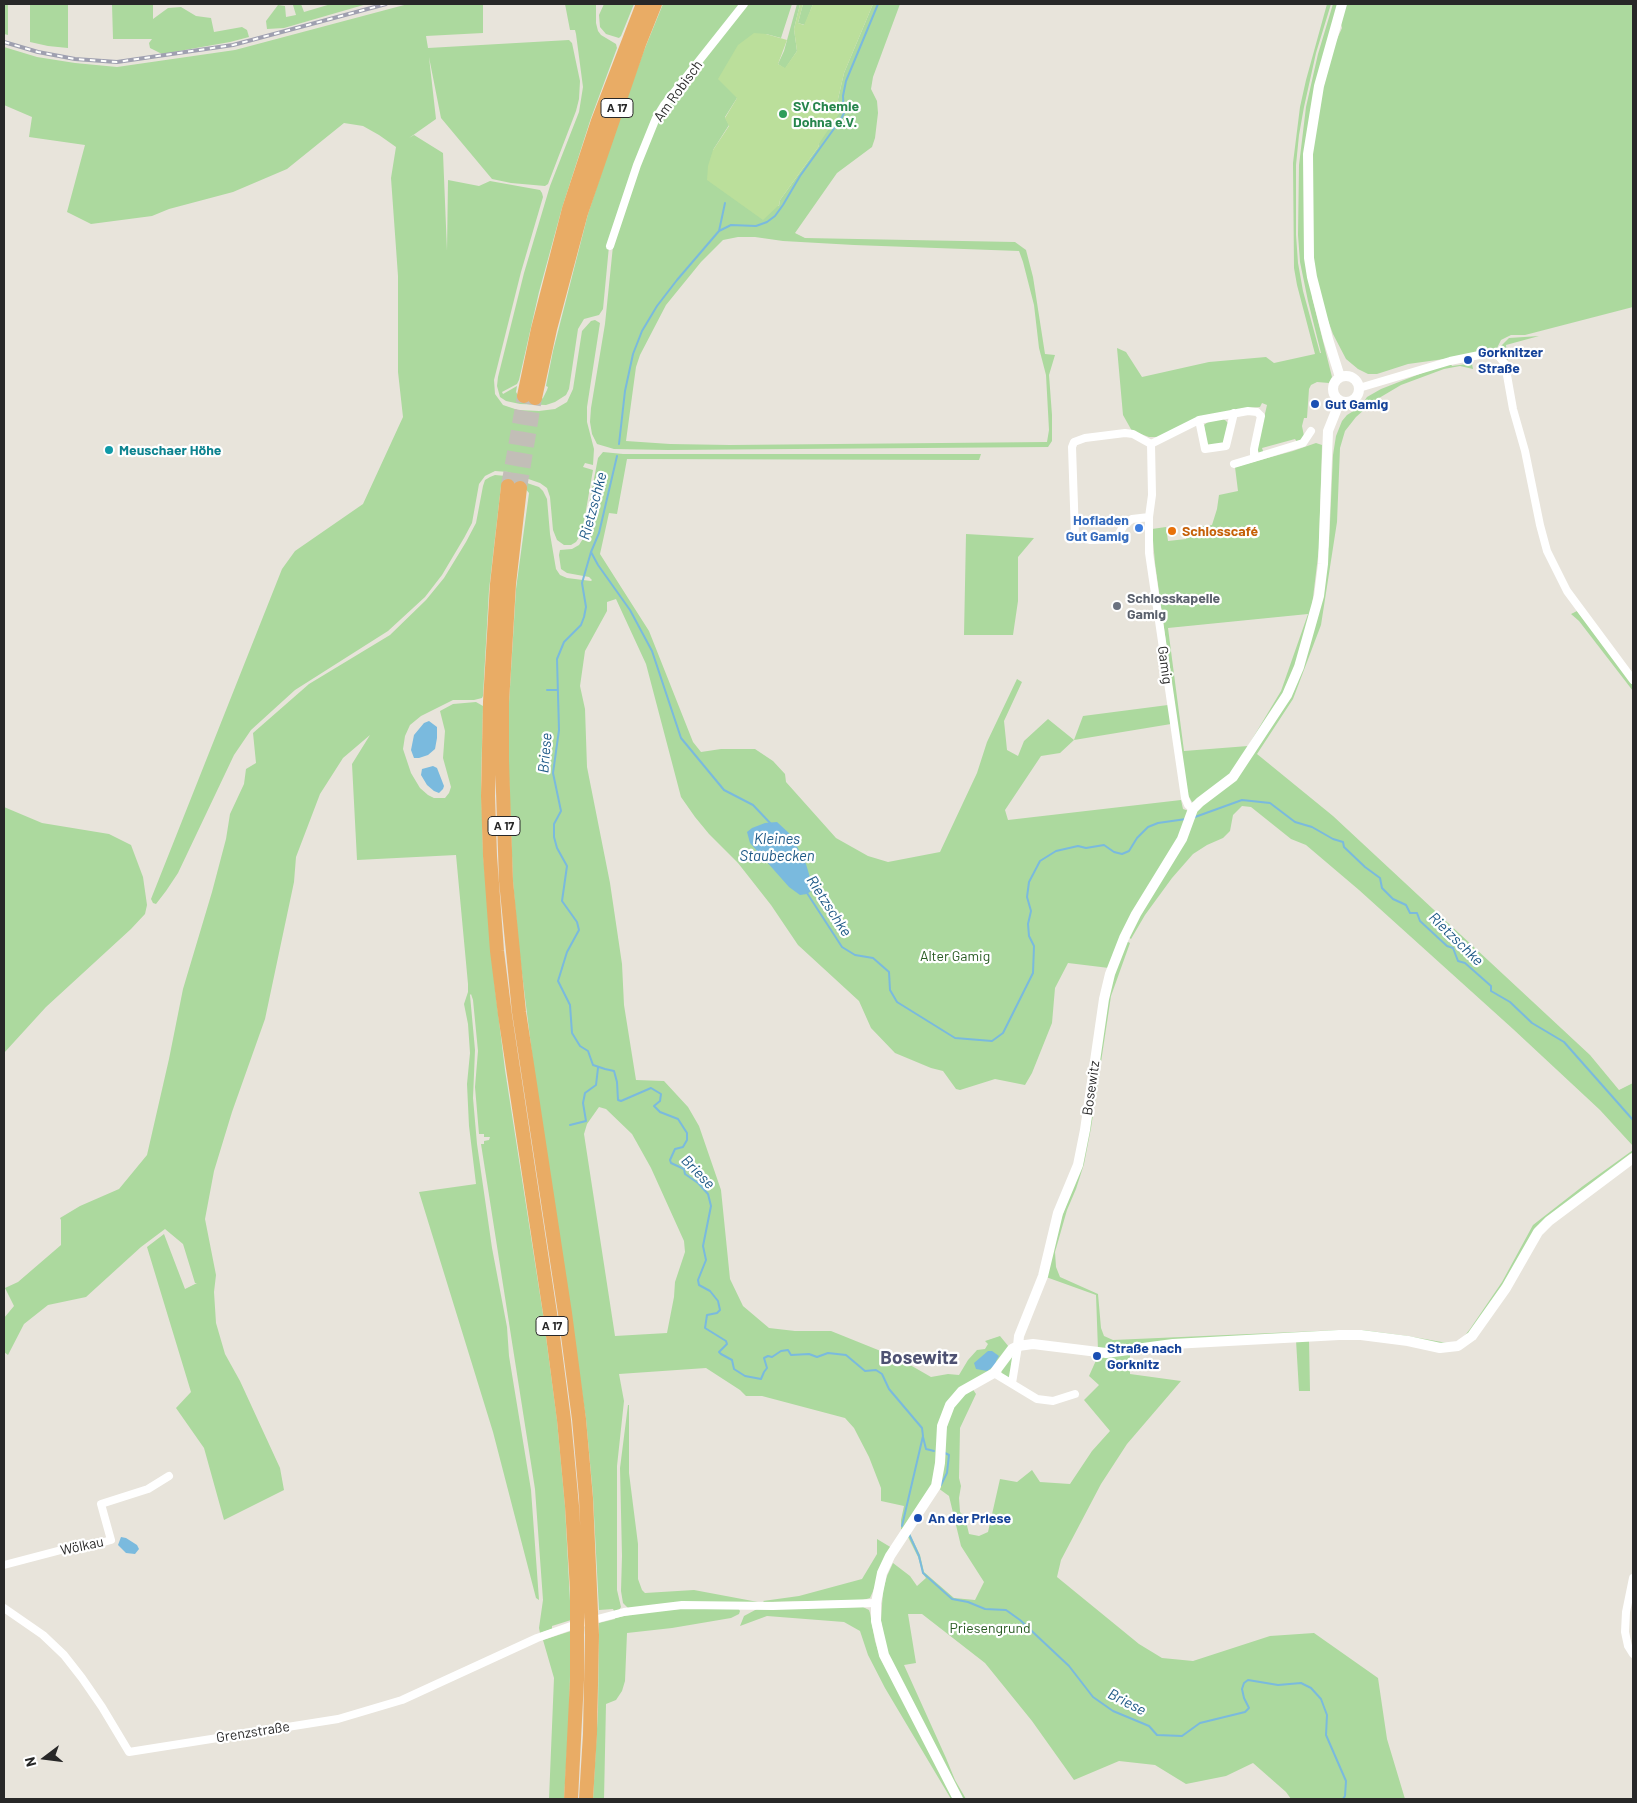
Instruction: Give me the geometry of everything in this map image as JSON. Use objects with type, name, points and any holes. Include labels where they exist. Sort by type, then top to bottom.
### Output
[{"type":"highway","name":"A 17","points":[[643,4],[601,112],[569,210],[538,328],[529,397],[550,329],[581,213],[639,44],[655,4]]},
{"type":"highway","name":"A 17","points":[[571,1799],[577,1662],[572,1506],[564,1420],[550,1314],[505,1015],[496,942],[490,856],[488,787],[490,702],[498,584],[514,487],[502,703],[502,771],[506,882],[519,1012],[565,1313],[579,1419],[586,1498],[592,1635],[590,1734],[586,1799]]},
{"type":"street","name":"Am Robisch","points":[[610,246],[637,165],[656,118],[664,105],[744,4]]},
{"type":"street","points":[[1340,377],[1328,339],[1309,258],[1308,154],[1319,86],[1342,4]]},
{"type":"street","points":[[1359,388],[1450,361],[1484,354],[1497,354],[1505,364],[1513,409],[1525,451],[1547,551],[1567,591],[1633,680]]},
{"type":"street","points":[[1340,377],[1351,377],[1357,382],[1359,388],[1358,394],[1352,400],[1346,402],[1340,401],[1335,397],[1332,389],[1340,377]]},
{"type":"street","points":[[1193,810],[1200,802],[1233,777],[1287,695],[1299,667],[1319,596],[1325,531],[1328,431],[1340,401]]},
{"type":"street","points":[[1149,517],[1132,519],[1124,525],[1116,539],[1090,540],[1075,535],[1072,447],[1074,442],[1085,438],[1125,433],[1133,434],[1151,444],[1199,420],[1234,412],[1248,411],[1257,412],[1261,416],[1254,458]]},
{"type":"street","points":[[1199,420],[1205,449],[1226,446],[1234,412]]},
{"type":"street","points":[[1234,464],[1304,443],[1311,431]]},
{"type":"street","name":"Gamig","points":[[1151,444],[1152,495],[1149,517],[1149,553],[1185,798],[1188,806],[1193,810]]},
{"type":"street","name":"Bosewitz","points":[[1012,1384],[1019,1336],[1043,1276],[1058,1213],[1078,1164],[1085,1130],[1104,1000],[1110,974],[1136,914],[1182,838],[1193,810]]},
{"type":"street","points":[[1018,1346],[1033,1344],[1106,1353],[1173,1344],[1361,1335],[1408,1341],[1440,1348],[1458,1346],[1465,1343],[1472,1336],[1506,1288],[1538,1232],[1549,1221],[1633,1158]]},
{"type":"street","name":"Bosewitz","points":[[958,1799],[884,1654],[876,1621],[876,1603],[882,1573],[890,1556],[936,1486],[940,1463],[942,1426],[950,1405],[962,1391],[994,1372],[1012,1349],[1018,1346]]},
{"type":"street","points":[[994,1372],[1043,1401],[1053,1401],[1075,1394]]},
{"type":"street","name":"Wölkau","points":[[4,1565],[65,1549],[90,1546],[111,1540],[101,1504],[148,1489],[170,1476]]},
{"type":"street","points":[[1633,1578],[1626,1612],[1625,1632],[1628,1646],[1633,1654]]},
{"type":"street","name":"Grenzstraße","points":[[4,1608],[43,1635],[64,1656],[87,1685],[129,1752],[338,1719],[402,1700],[515,1647],[553,1632],[614,1615],[682,1605],[773,1606],[876,1603]]},
{"type":"green space","points":[[4,4],[8,4],[8,35],[4,34]]},
{"type":"green space","points":[[30,4],[68,4],[68,48],[30,42]]},
{"type":"green space","points":[[112,4],[153,4],[153,19],[168,8],[181,7],[196,16],[211,18],[214,32],[242,27],[247,30],[249,37],[162,54],[150,48],[149,43],[152,39],[113,39]]},
{"type":"green space","points":[[301,4],[304,12],[331,4],[367,4],[284,28],[267,29],[266,21],[278,5],[285,6],[286,17],[296,15],[293,5]]},
{"type":"green space","points":[[408,4],[483,4],[483,33],[426,36],[428,48],[569,40],[572,43],[580,81],[579,99],[548,184],[545,186],[492,179],[441,118],[429,57],[436,119],[409,138],[414,135],[443,153],[447,251],[448,180],[479,186],[490,181],[540,190],[542,193],[543,197],[521,272],[494,380],[495,394],[503,405],[518,410],[539,411],[555,409],[567,402],[573,389],[582,331],[591,321],[595,320],[600,323],[587,407],[587,422],[594,449],[593,465],[585,463],[583,467],[593,470],[582,533],[576,542],[571,545],[564,545],[557,540],[553,530],[550,497],[547,488],[540,483],[508,472],[495,471],[485,476],[479,484],[472,523],[442,575],[425,597],[388,631],[295,690],[251,730],[234,755],[178,873],[156,904],[151,899],[282,569],[295,551],[363,504],[403,417],[398,372],[398,276],[391,178],[396,147],[363,126],[344,123],[287,169],[233,192],[169,209],[152,216],[91,224],[67,212],[85,145],[29,137],[32,117],[4,105],[4,47],[37,57],[117,67],[235,50]]},
{"type":"green space","points":[[565,4],[596,4],[598,31],[616,44],[617,48],[591,118],[562,208],[539,292],[519,380],[517,384],[502,392],[503,394],[517,386],[516,392],[519,397],[540,400],[543,398],[548,387],[546,386],[553,351],[588,214],[616,128],[663,4],[740,4],[661,105],[609,246],[603,309],[599,315],[584,319],[578,329],[569,389],[566,395],[546,405],[520,404],[506,401],[500,397],[497,386],[498,377],[524,273],[550,186],[579,112],[583,87],[576,34],[575,30],[570,30]]},
{"type":"green space","points":[[604,4],[634,4],[619,38],[606,34],[600,27],[599,15]]},
{"type":"green space","points":[[747,4],[792,4],[781,38],[766,34],[737,98],[725,117],[729,125],[713,150],[779,206],[780,200],[819,146],[838,99],[844,73],[873,4],[900,4],[873,77],[871,89],[877,101],[878,113],[872,147],[837,173],[795,233],[805,238],[1015,242],[1026,250],[1033,277],[1045,354],[1055,355],[1049,375],[1052,441],[1048,447],[668,450],[614,449],[597,444],[592,434],[590,422],[591,408],[605,324],[613,246],[649,139],[668,104]],"holes":[[[738,237],[755,237],[783,241],[854,245],[1019,251],[1034,305],[1039,348],[1046,375],[1049,430],[1047,442],[730,445],[626,441],[636,367],[640,355],[666,305],[701,262],[723,240]]]},
{"type":"green space","points":[[797,4],[800,4],[794,29],[797,51],[785,69],[778,64],[784,51]]},
{"type":"green space","name":"SV Chemie Dohna e.V.","points":[[800,4],[803,4],[798,23],[804,25],[813,4],[873,4],[844,73],[838,99],[841,111],[819,146],[780,200],[779,205],[763,220],[707,180],[708,166],[713,150],[729,126],[725,118],[737,98],[718,79],[738,45],[754,33],[766,34],[787,40],[778,64],[785,68],[797,51],[794,29]]},
{"type":"green space","points":[[803,4],[813,4],[805,25],[798,23]]},
{"type":"green space","points":[[1327,4],[1331,4],[1316,53],[1299,135],[1296,165],[1296,235],[1303,291],[1321,353],[1300,262],[1298,235],[1299,165],[1306,107],[1318,54],[1333,4],[1339,4],[1312,105],[1312,297],[1332,377],[1329,383],[1317,382],[1311,385],[1309,389],[1307,418],[1304,418],[1302,426],[1304,436],[1302,439],[1297,442],[1295,439],[1262,448],[1264,454],[1259,453],[1257,448],[1267,405],[1262,403],[1260,407],[1249,408],[1159,437],[1149,437],[1132,431],[1123,415],[1117,348],[1126,352],[1142,377],[1209,362],[1266,357],[1274,363],[1315,354],[1294,268],[1293,163],[1300,107]]},
{"type":"green space","points":[[1346,4],[1633,4],[1633,307],[1525,335],[1511,335],[1501,340],[1495,352],[1408,364],[1377,374],[1368,374],[1358,369],[1346,359],[1333,334],[1318,294],[1314,277],[1310,156],[1318,106],[1336,41],[1342,28],[1341,24]]},
{"type":"green space","points":[[1539,336],[1506,345],[1508,360],[1505,360],[1499,352],[1501,346],[1509,338]]},
{"type":"green space","points":[[1471,359],[1473,369],[1460,366],[1444,369],[1401,385],[1374,401],[1356,417],[1345,431],[1340,448],[1337,522],[1321,625],[1293,699],[1257,754],[1333,816],[1590,1055],[1619,1090],[1633,1083],[1633,1146],[1600,1110],[1359,890],[1306,845],[1291,839],[1251,807],[1242,806],[1233,815],[1230,831],[1223,838],[1193,854],[1172,878],[1145,915],[1131,939],[1128,937],[1195,812],[1213,796],[1290,696],[1329,545],[1333,455],[1336,436],[1342,421],[1347,415],[1360,407],[1367,397],[1381,389],[1435,368],[1451,364],[1452,366],[1467,364],[1467,360]]},
{"type":"green space","points":[[1221,418],[1229,424],[1224,442],[1209,446],[1204,425]]},
{"type":"green space","points":[[1316,443],[1322,445],[1319,548],[1311,614],[1307,631],[1284,695],[1231,775],[1192,802],[1188,795],[1181,751],[1152,529],[1166,527],[1168,541],[1186,539],[1187,529],[1212,525],[1219,495],[1238,491],[1235,467]],"holes":[[[1308,614],[1281,691],[1248,746],[1184,751],[1168,628]]]},
{"type":"green space","name":"Alter Gamig","points":[[603,452],[623,454],[981,454],[979,460],[627,459],[617,514],[609,513],[600,554],[649,631],[693,742],[701,752],[721,749],[755,749],[773,761],[785,774],[786,782],[836,838],[868,856],[888,862],[940,852],[977,773],[987,742],[1017,679],[1022,682],[1004,721],[1007,750],[1018,756],[1024,741],[1048,719],[1074,740],[1060,753],[1041,756],[1005,810],[1008,820],[1181,800],[1183,809],[1189,811],[1180,837],[1109,968],[1068,963],[1055,988],[1052,1023],[1032,1073],[1025,1085],[995,1079],[960,1090],[956,1089],[943,1071],[895,1053],[871,1028],[859,1001],[798,945],[771,905],[738,863],[695,817],[681,797],[646,664],[616,599],[607,602],[607,611],[585,651],[580,686],[585,709],[587,767],[610,883],[622,964],[624,1005],[636,1080],[664,1081],[688,1107],[699,1126],[721,1190],[730,1279],[743,1306],[769,1328],[795,1331],[831,1331],[898,1358],[931,1377],[948,1374],[959,1375],[977,1350],[985,1349],[988,1344],[985,1341],[1000,1336],[1009,1347],[992,1369],[955,1393],[933,1485],[903,1530],[901,1529],[901,1520],[904,1506],[881,1501],[881,1488],[869,1457],[854,1428],[845,1418],[762,1396],[746,1396],[706,1368],[619,1374],[624,1401],[617,1466],[617,1590],[621,1607],[619,1610],[614,1611],[613,1609],[599,1610],[593,1496],[586,1419],[533,1062],[518,941],[513,881],[509,779],[509,703],[516,589],[529,493],[524,487],[501,486],[489,590],[483,696],[474,700],[453,700],[421,716],[410,725],[405,736],[403,749],[411,773],[420,788],[434,798],[445,798],[451,787],[443,758],[445,731],[440,711],[453,704],[476,702],[483,706],[481,781],[483,853],[495,988],[505,1070],[543,1314],[557,1420],[565,1506],[571,1620],[552,1626],[552,1629],[540,1633],[543,1600],[535,1489],[481,1144],[484,1144],[484,1141],[489,1140],[490,1137],[484,1137],[484,1134],[479,1134],[475,1087],[478,1051],[471,994],[475,1050],[473,1098],[477,1144],[531,1490],[539,1600],[536,1598],[493,1432],[419,1192],[476,1184],[469,1126],[467,1084],[470,1053],[468,1024],[464,1004],[468,992],[468,984],[456,855],[357,860],[352,764],[370,735],[343,758],[320,794],[296,857],[294,882],[265,1019],[232,1112],[214,1171],[205,1219],[216,1275],[214,1292],[216,1323],[225,1354],[240,1381],[280,1468],[284,1490],[224,1520],[204,1448],[176,1408],[191,1392],[147,1247],[164,1234],[185,1289],[197,1283],[195,1283],[183,1244],[165,1229],[141,1247],[86,1297],[48,1305],[24,1324],[8,1355],[4,1352],[4,1318],[14,1306],[5,1288],[18,1282],[61,1245],[60,1218],[80,1206],[119,1189],[147,1155],[183,989],[212,892],[226,839],[230,814],[244,784],[246,769],[256,763],[253,733],[309,684],[390,635],[426,600],[444,578],[476,523],[483,486],[485,480],[490,477],[495,475],[506,476],[539,487],[543,491],[547,499],[556,569],[560,575],[567,578],[591,581],[589,577],[567,573],[561,569],[559,555],[560,550],[572,549],[579,545],[586,534],[588,510],[598,458]],"holes":[[[599,1107],[606,1109],[632,1134],[651,1168],[684,1241],[685,1252],[675,1282],[667,1333],[615,1336],[584,1134],[587,1124]]]},
{"type":"green space","points":[[966,534],[1034,538],[1018,557],[1018,601],[1013,635],[964,635]]},
{"type":"green space","points":[[1577,611],[1633,684],[1633,691],[1579,621],[1571,614]]},
{"type":"green space","points":[[1168,705],[1171,724],[1074,740],[1083,716]]},
{"type":"green space","points":[[4,807],[42,823],[109,834],[131,845],[143,877],[147,905],[145,914],[131,929],[46,1007],[4,1053]]},
{"type":"green space","points":[[1126,941],[1130,943],[1111,996],[1084,1164],[1067,1210],[1055,1252],[1056,1267],[1060,1277],[1098,1294],[1101,1328],[1104,1336],[1113,1340],[1363,1330],[1447,1343],[1456,1342],[1463,1338],[1470,1329],[1502,1282],[1533,1225],[1633,1150],[1633,1155],[1547,1219],[1504,1286],[1464,1341],[1449,1346],[1363,1333],[1098,1350],[1096,1295],[1046,1277],[1056,1232],[1073,1187],[1108,994]]},
{"type":"green space","points":[[1309,1339],[1310,1391],[1299,1391],[1296,1340]]},
{"type":"green space","name":"Priesengrund","points":[[1130,1352],[1130,1374],[1181,1381],[1127,1444],[1101,1484],[1061,1560],[1057,1577],[1139,1644],[1162,1658],[1193,1661],[1270,1636],[1314,1633],[1378,1678],[1387,1739],[1405,1799],[1291,1799],[1286,1792],[1253,1763],[1226,1776],[1186,1784],[1155,1765],[1119,1761],[1074,1780],[1032,1721],[985,1663],[922,1614],[908,1614],[916,1663],[904,1665],[955,1780],[966,1799],[961,1799],[887,1654],[881,1621],[883,1590],[887,1576],[893,1563],[910,1576],[917,1586],[926,1578],[907,1535],[909,1532],[920,1555],[924,1572],[954,1598],[975,1600],[984,1582],[961,1546],[949,1496],[938,1488],[943,1437],[953,1406],[972,1388],[976,1394],[960,1428],[959,1478],[961,1486],[959,1498],[960,1512],[965,1517],[969,1534],[979,1536],[988,1532],[1000,1479],[1017,1482],[1032,1470],[1040,1482],[1070,1484],[1092,1451],[1110,1431],[1084,1400],[1099,1385],[1089,1376],[1098,1356]]},
{"type":"green space","points":[[1013,1353],[1010,1377],[1008,1378],[1002,1375],[1001,1370]]},
{"type":"green space","points":[[628,1405],[629,1473],[638,1544],[638,1579],[642,1590],[645,1593],[694,1590],[757,1603],[628,1608],[623,1603],[621,1591],[620,1468]]},
{"type":"green space","points":[[877,1539],[892,1548],[870,1598],[863,1600],[763,1601],[799,1596],[862,1579],[877,1554]]},
{"type":"green space","points":[[863,1607],[869,1610],[880,1657],[954,1799],[951,1799],[885,1688],[868,1655],[860,1631],[844,1622],[767,1616],[740,1626],[744,1616],[757,1609]]},
{"type":"green space","points":[[738,1608],[739,1614],[731,1618],[627,1633],[625,1681],[622,1691],[616,1700],[606,1704],[604,1799],[593,1799],[598,1711],[599,1623],[648,1611]]},
{"type":"green space","points":[[571,1631],[569,1720],[564,1799],[549,1799],[554,1678],[543,1640]]},
{"type":"water","points":[[429,721],[437,727],[435,749],[428,755],[414,758],[411,750],[414,735],[424,723]]},
{"type":"water","points":[[433,766],[437,768],[444,786],[439,793],[427,785],[421,775],[422,769]]},
{"type":"water","name":"Kleines Staubecken","points":[[777,822],[791,835],[806,864],[812,884],[811,891],[807,894],[800,895],[789,887],[750,843],[747,832],[752,828],[765,823]]},
{"type":"water","points":[[988,1351],[992,1351],[999,1356],[996,1361],[997,1364],[987,1371],[976,1369],[974,1363]]},
{"type":"water","points":[[121,1537],[137,1545],[139,1549],[135,1554],[126,1553],[118,1545]]},
{"type":"waterway","points":[[719,231],[731,225],[756,226],[767,222],[775,216],[783,205],[800,176],[844,113],[843,96],[846,81],[878,4]]},
{"type":"waterway","name":"Rietzschke","points":[[619,444],[625,391],[633,354],[642,331],[657,306],[677,280],[719,231],[725,203]]},
{"type":"waterway","name":"Briese","points":[[617,456],[599,533],[582,583],[586,607],[584,617],[581,625],[564,642],[557,659],[559,730],[553,773],[561,811],[554,824],[554,837],[557,848],[567,866],[562,901],[577,922],[579,930],[567,952],[558,981],[570,1005],[572,1033],[580,1046],[588,1051],[593,1065],[614,1071],[618,1100],[621,1101],[651,1088],[661,1094],[660,1101],[654,1106],[660,1112],[678,1119],[687,1133],[687,1140],[683,1147],[675,1149],[670,1160],[671,1163],[684,1169],[685,1174],[698,1183],[708,1194],[711,1206],[703,1246],[706,1260],[698,1280],[699,1285],[710,1291],[718,1301],[720,1310],[717,1313],[707,1315],[705,1328],[726,1341],[727,1344],[719,1352],[732,1360],[734,1369],[745,1376],[761,1379],[767,1368],[764,1358],[772,1357],[781,1351],[788,1350],[791,1355],[809,1354],[817,1357],[828,1353],[846,1355],[865,1371],[876,1370],[882,1374],[889,1389],[922,1428],[923,1436],[902,1526]]},
{"type":"waterway","name":"Rietzschke","points":[[591,552],[630,610],[652,651],[681,738],[724,790],[753,805],[772,825]]},
{"type":"waterway","points":[[547,690],[557,690]]},
{"type":"waterway","name":"Rietzschke","points":[[1195,817],[1242,800],[1270,803],[1295,822],[1312,827],[1333,839],[1343,842],[1344,847],[1380,878],[1382,888],[1393,899],[1406,905],[1410,913],[1417,913],[1420,921],[1447,946],[1453,948],[1458,961],[1465,963],[1491,986],[1491,991],[1510,1002],[1532,1023],[1564,1042],[1633,1120]]},
{"type":"waterway","name":"Rietzschke","points":[[807,893],[842,947],[855,955],[873,958],[889,972],[890,990],[897,1002],[955,1038],[992,1041],[1003,1033],[1033,973],[1034,946],[1029,936],[1028,924],[1031,911],[1027,897],[1029,882],[1040,861],[1056,851],[1078,846],[1086,848],[1104,845],[1114,852],[1122,854],[1129,851],[1137,838],[1148,827],[1158,823],[1186,819]]},
{"type":"waterway","points":[[570,1125],[586,1121],[583,1103],[585,1093],[596,1085],[598,1068]]},
{"type":"waterway","name":"Briese","points":[[923,1437],[926,1449],[934,1451]]},
{"type":"waterway","name":"Briese","points":[[941,1485],[947,1473],[949,1455],[945,1453]]},
{"type":"waterway","name":"Briese","points":[[909,1534],[919,1556],[923,1573],[952,1599],[968,1602],[985,1609],[1006,1610],[1020,1620],[1069,1666],[1093,1697],[1113,1711],[1149,1726],[1157,1735],[1182,1736],[1200,1723],[1245,1712],[1249,1708],[1242,1689],[1244,1683],[1248,1680],[1278,1685],[1301,1683],[1311,1688],[1321,1699],[1327,1715],[1326,1735],[1346,1781],[1343,1799]]},
{"type":"tunnel","points":[[508,486],[524,396]]},
{"type":"tunnel","points":[[520,488],[535,398]]},
{"type":"railway","points":[[4,42],[38,52],[75,59],[117,62],[233,45],[386,4]]},
{"type":"place","name":"SV Chemie Dohna e.V.","points":[[783,114]]},
{"type":"place","name":"Gorknitzer Straße","points":[[1468,360]]},
{"type":"place","name":"Gut Gamig","points":[[1315,404]]},
{"type":"place","name":"Meuschaer Höhe","points":[[109,450]]},
{"type":"place","name":"Hofladen Gut Gamig","points":[[1139,528]]},
{"type":"place","name":"Schlosscafé","points":[[1172,531]]},
{"type":"place","name":"Schlosskapelle Gamig","points":[[1117,606]]},
{"type":"place","name":"Straße nach Gorknitz","points":[[1097,1356]]},
{"type":"place","name":"An der Priese","points":[[918,1518]]},
{"type":"district","name":"Bosewitz","points":[[919,1358]]}]
